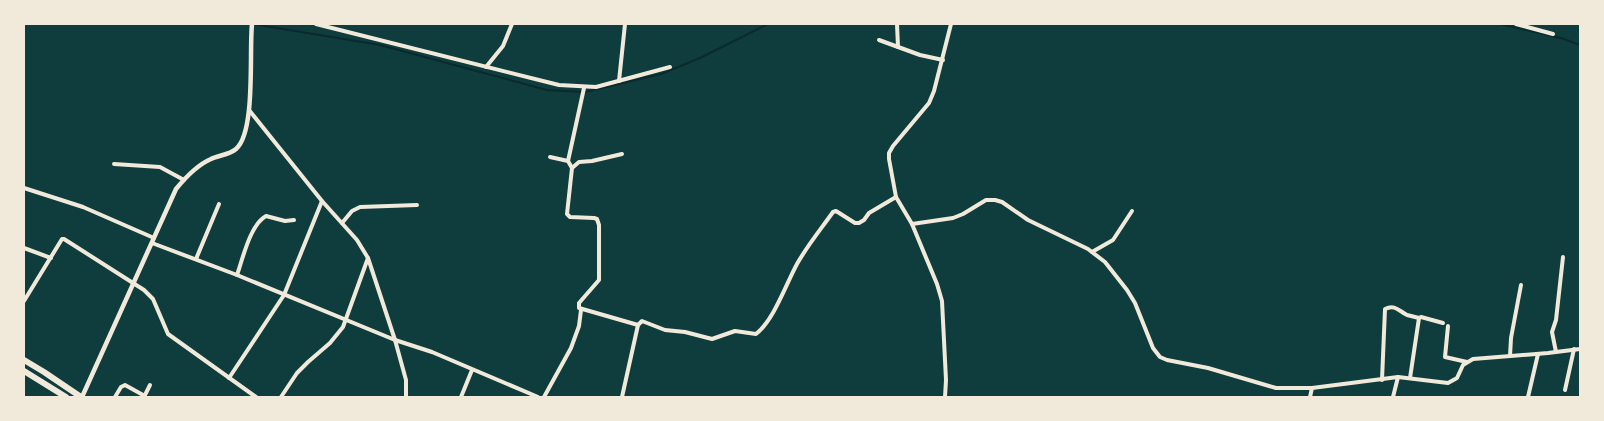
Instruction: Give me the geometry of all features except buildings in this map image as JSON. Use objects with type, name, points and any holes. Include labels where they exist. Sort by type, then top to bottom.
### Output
[{"type":"highway","points":[[24,360],[82,397]]},
{"type":"highway","points":[[24,371],[66,397]]},
{"type":"street","points":[[316,24],[542,82],[584,89],[619,82],[670,67]]},
{"type":"street","points":[[486,67],[503,46],[512,24]]},
{"type":"street","points":[[619,82],[625,24]]},
{"type":"street","points":[[897,24],[898,47]]},
{"type":"street","points":[[945,397],[946,371],[942,301],[912,224],[892,198],[889,153],[929,102],[943,60],[951,24]]},
{"type":"street","points":[[1516,24],[1553,34]]},
{"type":"street","points":[[82,397],[176,189],[210,159],[237,148],[244,137],[249,110],[252,25]]},
{"type":"street","points":[[879,40],[943,60]]},
{"type":"street","points":[[544,397],[571,348],[579,326],[581,310],[578,306],[579,302],[597,283],[600,276],[599,225],[597,220],[594,218],[570,218],[566,214],[572,168],[568,161],[584,89]]},
{"type":"street","points":[[249,110],[322,201],[357,240],[368,258],[406,380],[406,397]]},
{"type":"street","points":[[572,168],[579,162],[622,154]]},
{"type":"street","points":[[550,157],[568,161]]},
{"type":"street","points":[[114,164],[160,167],[184,180]]},
{"type":"street","points":[[24,188],[83,207],[153,241],[196,259],[395,340],[432,352],[538,397]]},
{"type":"street","points":[[622,397],[638,325],[642,321],[665,330],[685,332],[712,339],[735,331],[756,334],[781,300],[798,263],[833,212],[836,211],[855,223],[859,223],[869,213],[892,198]]},
{"type":"street","points":[[912,224],[953,218],[986,200],[996,200],[1028,220],[1092,252],[1105,262],[1126,290],[1140,314],[1153,348],[1160,358],[1208,368],[1276,388],[1312,388],[1398,378],[1450,382],[1458,378],[1467,362],[1477,358],[1580,349]]},
{"type":"street","points":[[228,378],[284,295],[322,201]]},
{"type":"street","points":[[196,259],[219,204]]},
{"type":"street","points":[[342,223],[352,211],[360,207],[417,205]]},
{"type":"street","points":[[1092,252],[1113,240],[1132,211]]},
{"type":"street","points":[[237,275],[251,234],[262,218],[266,216],[285,221],[294,220]]},
{"type":"street","points":[[24,301],[62,239],[64,239],[144,290],[153,299],[168,334],[256,397]]},
{"type":"street","points":[[24,248],[51,258]]},
{"type":"street","points":[[1556,352],[1552,332],[1556,320],[1563,257]]},
{"type":"street","points":[[281,397],[297,373],[338,334],[346,319],[368,258]]},
{"type":"street","points":[[1510,356],[1511,338],[1521,285]]},
{"type":"street","points":[[1382,380],[1385,308],[1393,306],[1406,314],[1443,323]]},
{"type":"street","points":[[581,310],[638,325]]},
{"type":"street","points":[[1410,378],[1419,318]]},
{"type":"street","points":[[1448,326],[1445,357],[1467,362]]},
{"type":"street","points":[[1565,390],[1574,349]]},
{"type":"street","points":[[1528,397],[1538,354]]},
{"type":"street","points":[[461,397],[472,370]]},
{"type":"street","points":[[1393,397],[1398,378]]},
{"type":"street","points":[[115,397],[125,384],[142,395],[145,395],[150,385]]},
{"type":"street","points":[[1310,397],[1312,388]]},
{"type":"waterway","points":[[253,24],[380,45],[547,90],[585,92],[661,74],[700,58],[768,24]]},
{"type":"waterway","points":[[1500,24],[1561,38],[1580,45]]}]
